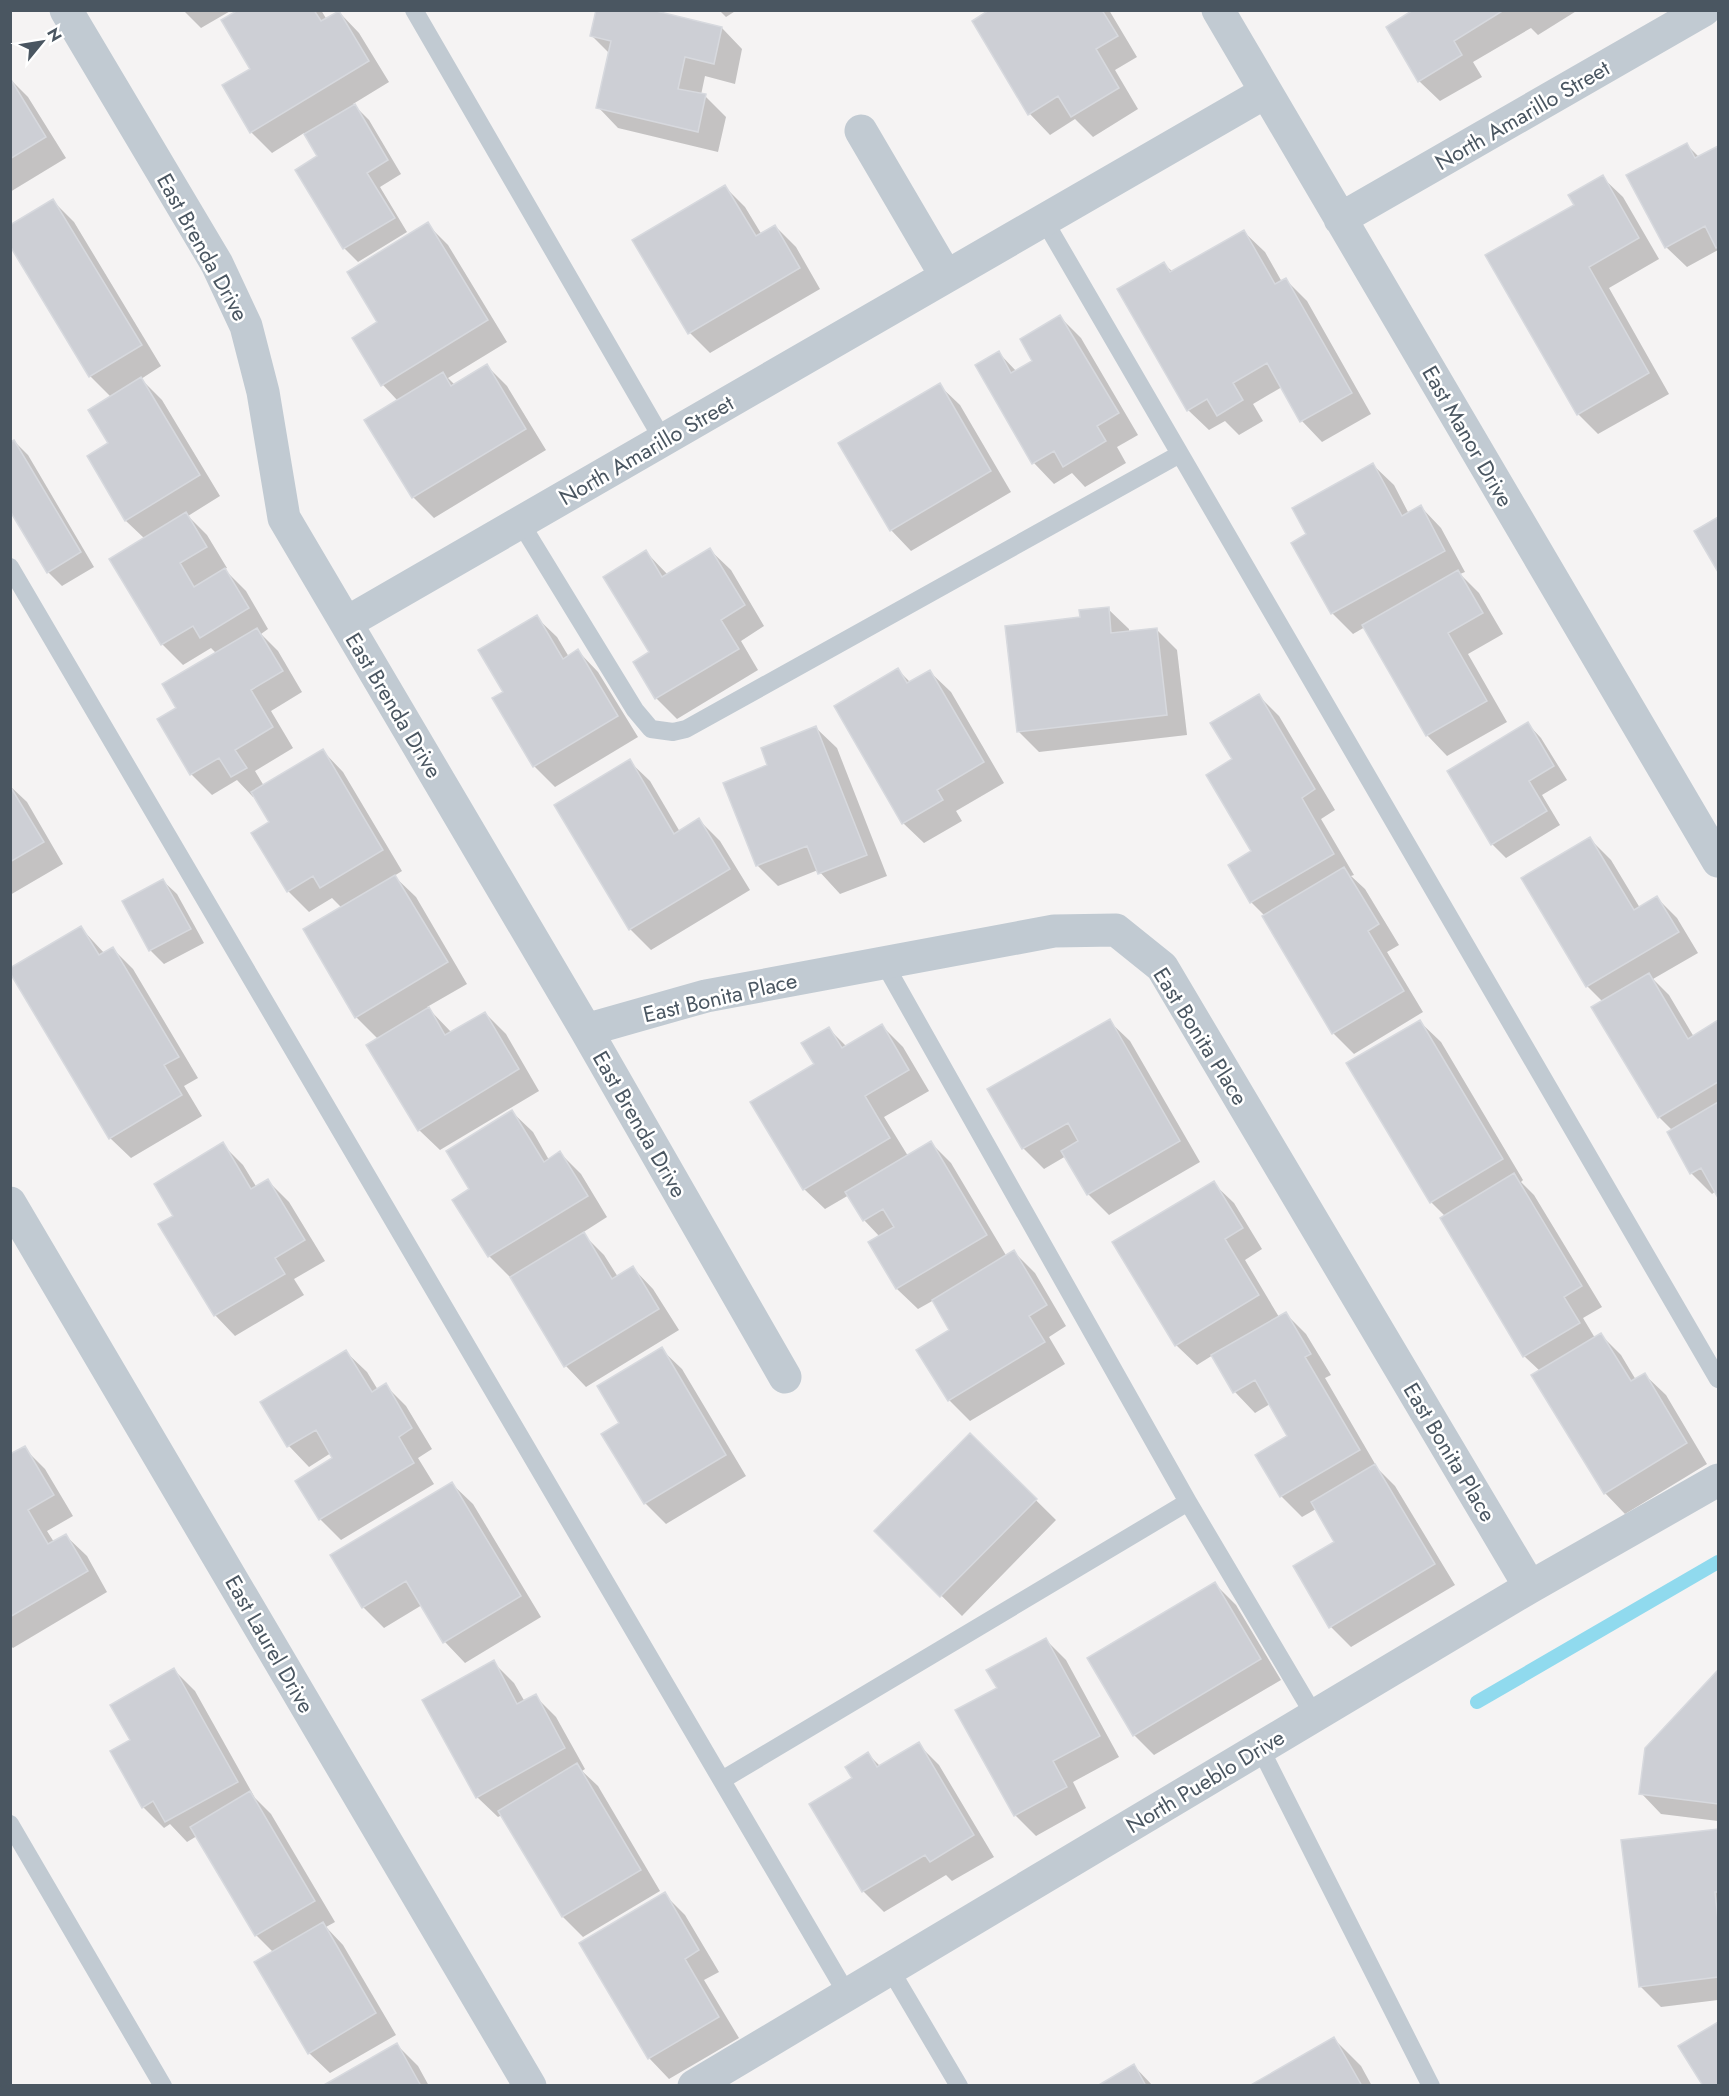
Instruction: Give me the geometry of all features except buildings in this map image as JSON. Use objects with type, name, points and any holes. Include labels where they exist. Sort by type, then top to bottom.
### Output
[{"type":"street","name":"East Brenda Drive","points":[[66,10],[217,264],[246,326],[263,392],[284,518],[586,1030],[785,1377]]},
{"type":"street","name":"East Manor Drive","points":[[1218,10],[1719,861]]},
{"type":"street","name":"North Amarillo Street","points":[[1340,219],[1704,10]]},
{"type":"street","name":"North Amarillo Street","points":[[346,623],[1266,92]]},
{"type":"street","points":[[861,131],[946,276]]},
{"type":"street","name":"East Bonita Place","points":[[586,1030],[706,996],[1054,931],[1116,930],[1162,967],[1530,1587]]},
{"type":"street","name":"East Laurel Drive","points":[[10,1203],[530,2085]]},
{"type":"street","name":"North Pueblo Drive","points":[[694,2085],[1530,1587],[1719,1480]]},
{"type":"lane","points":[[414,10],[663,440]]},
{"type":"lane","points":[[1044,220],[1719,1379]]},
{"type":"lane","points":[[520,522],[635,710],[651,729],[673,732],[686,729],[1180,454]]},
{"type":"lane","points":[[10,567],[848,1994]]},
{"type":"lane","points":[[884,963],[1188,1502],[1314,1715]]},
{"type":"lane","points":[[722,1780],[1188,1502]]},
{"type":"lane","points":[[1260,1748],[1431,2085]]},
{"type":"lane","points":[[10,1824],[163,2085]]},
{"type":"lane","points":[[890,1969],[959,2085]]},
{"type":"waterway","points":[[1477,1702],[1718,1562]]}]
